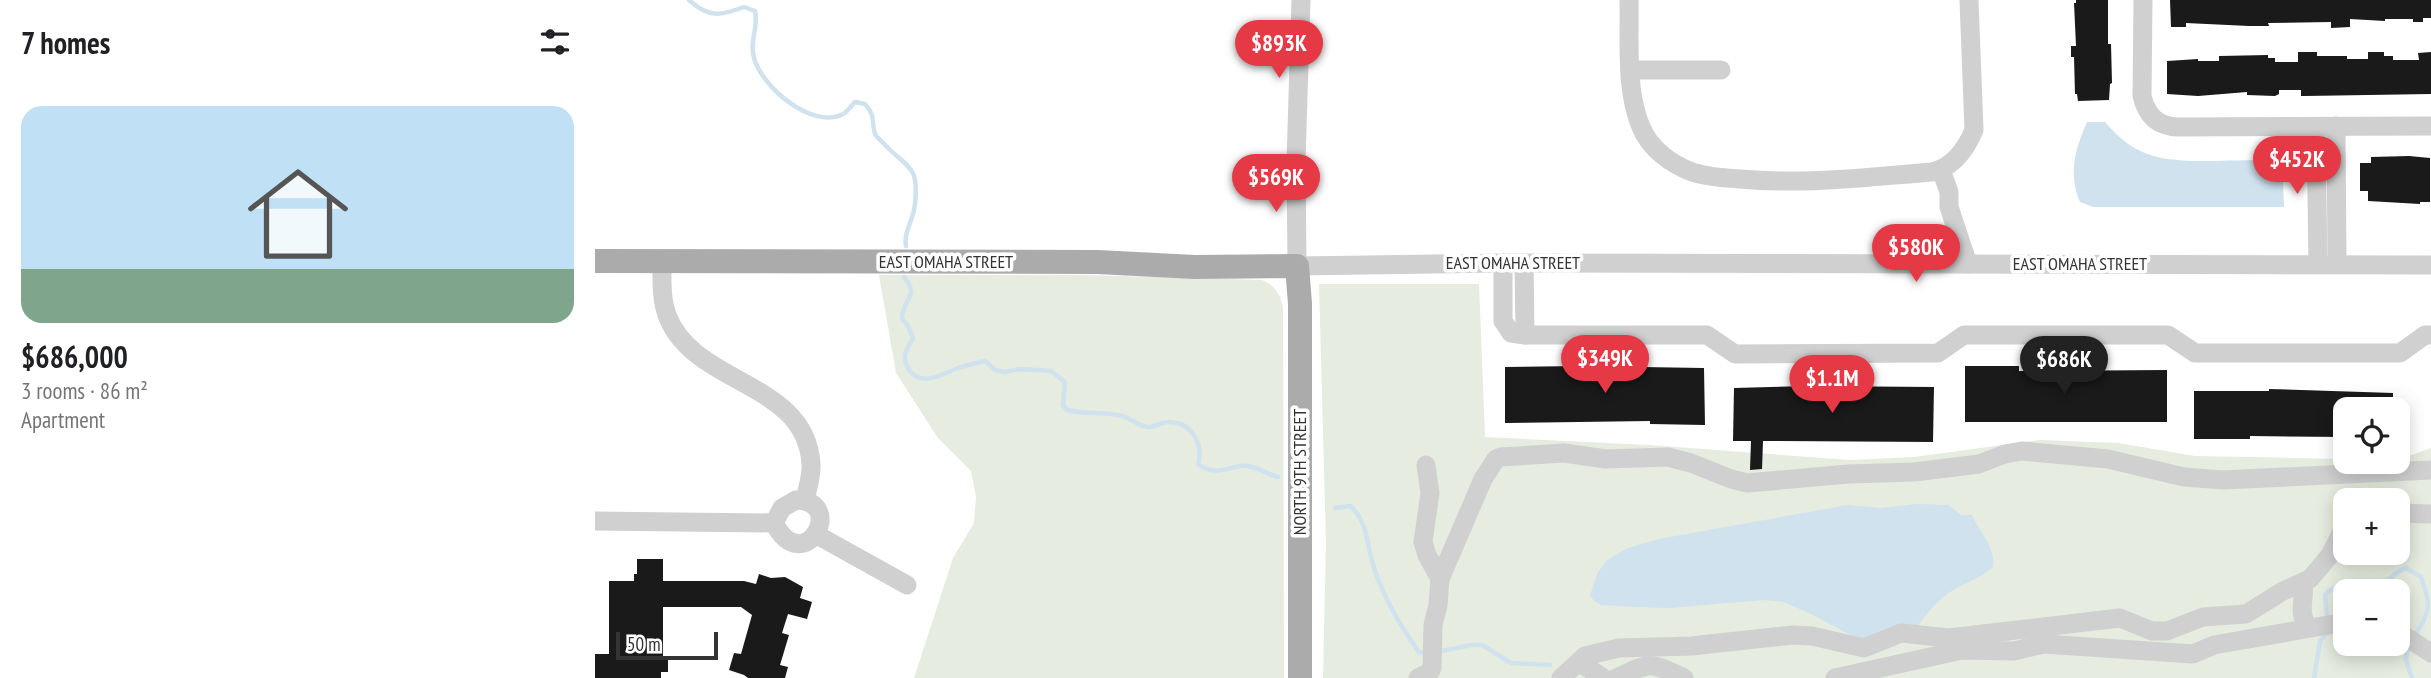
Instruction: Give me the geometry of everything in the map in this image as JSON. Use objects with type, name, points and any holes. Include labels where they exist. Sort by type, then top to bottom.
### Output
[{"type":"main road","name":"EAST OMAHA STREET","points":[[595,261],[1097,262],[1195,267],[1297,267]]},
{"type":"main road","name":"NORTH 9TH STREET","points":[[1297,267],[1300,304],[1300,678]]},
{"type":"street","points":[[1297,267],[1296,161],[1301,0]]},
{"type":"street","points":[[1629,0],[1632,102],[1641,129],[1662,155],[1694,173],[1761,181],[1829,181],[1941,170],[1966,150],[1974,130],[1969,0]]},
{"type":"street","points":[[2143,0],[2143,96],[2147,111],[2155,121],[2163,125],[2431,126]]},
{"type":"street","points":[[1631,70],[1721,70]]},
{"type":"street","points":[[2326,127],[2327,264]]},
{"type":"street","points":[[1941,170],[1949,192],[1949,207],[1968,264]]},
{"type":"street","points":[[662,262],[663,296],[668,317],[683,341],[696,354],[782,406],[794,417],[804,433],[811,468],[805,501]]},
{"type":"street","points":[[1503,263],[1505,326],[1511,333],[1707,335],[1735,354],[1938,353],[1964,335],[2168,335],[2195,353],[2400,353],[2425,335],[2431,335]]},
{"type":"street","name":"EAST OMAHA STREET","points":[[1297,267],[1503,263],[2431,265]]},
{"type":"street","points":[[1524,263],[1525,335]]},
{"type":"street","points":[[1503,296],[1524,296]]},
{"type":"street","points":[[1424,677],[1432,668],[1433,625],[1440,579],[1483,479],[1492,464],[1501,457],[1565,453],[1606,459],[1668,457],[1747,483],[1849,474],[1914,472],[1979,464],[2022,451],[2108,459],[2184,477],[2223,481],[2431,470]]},
{"type":"street","points":[[1426,465],[1430,493],[1423,542],[1440,579]]},
{"type":"street","points":[[796,500],[805,501],[815,507],[820,525],[817,535],[810,541],[791,541],[780,533],[774,523],[782,508],[796,500]]},
{"type":"street","points":[[2410,513],[2431,514]]},
{"type":"street","points":[[595,521],[774,523]]},
{"type":"street","points":[[817,535],[907,585]]},
{"type":"street","points":[[1561,678],[1595,652],[1619,648],[1691,646],[1793,635],[1812,636],[1864,648],[1901,633],[1949,638],[2120,618],[2152,631],[2167,631],[2203,617],[2246,614],[2283,590],[2303,583],[2322,566],[2333,547]]},
{"type":"street","points":[[2303,583],[2305,589],[2302,614],[2309,627]]},
{"type":"street","points":[[1835,678],[1962,650],[2014,651],[2044,644],[2193,654],[2214,645],[2333,624]]},
{"type":"street","points":[[2410,639],[2431,653]]},
{"type":"street","points":[[1579,662],[1603,678]]},
{"type":"street","points":[[1616,678],[1647,664],[1663,667],[1684,678]]},
{"type":"shaded area","points":[[879,275],[1083,275],[1262,280],[1274,287],[1283,307],[1284,678],[914,678],[953,558],[974,523],[976,497],[971,471],[938,438],[896,373]]},
{"type":"shaded area","points":[[1319,284],[1479,284],[1485,437],[1649,445],[1850,460],[1914,457],[2040,440],[2118,443],[2195,456],[2333,459],[2333,474],[2410,474],[2410,456],[2431,448],[2431,678],[1323,678],[1326,541]]},
{"type":"water","points":[[2087,122],[2105,122],[2129,144],[2153,156],[2166,159],[2282,160],[2284,207],[2093,207],[2080,202],[2074,181],[2074,162]]},
{"type":"water","points":[[1916,504],[1949,505],[1961,515],[1972,515],[1990,547],[1993,567],[1946,595],[1916,628],[1874,639],[1858,639],[1784,602],[1763,600],[1669,608],[1636,607],[1601,605],[1590,595],[1598,572],[1607,560],[1628,548],[1659,539],[1848,505],[1881,508]]},
{"type":"building","points":[[2076,0],[2108,0],[2108,44],[2111,44],[2112,83],[2109,100],[2078,101],[2075,94],[2071,46],[2076,46]]},
{"type":"building","points":[[2170,0],[2431,0],[2431,18],[2423,18],[2423,22],[2413,22],[2413,19],[2350,19],[2350,27],[2331,28],[2331,22],[2268,23],[2269,26],[2186,23],[2186,27],[2171,27]]},
{"type":"building","points":[[2298,52],[2368,59],[2368,52],[2384,52],[2384,56],[2393,56],[2393,60],[2419,60],[2418,53],[2431,52],[2431,94],[2301,96],[2301,90],[2279,90],[2279,94],[2275,96],[2247,95],[2247,92],[2198,96],[2167,94],[2167,61],[2219,61],[2219,56],[2268,55],[2268,58],[2275,58],[2275,62],[2298,62]]},
{"type":"building","points":[[2371,157],[2430,158],[2430,202],[2420,204],[2368,201],[2368,191],[2360,191],[2360,163],[2371,163]]},
{"type":"building","points":[[1965,366],[2019,366],[2019,371],[2167,370],[2167,422],[1965,422]]},
{"type":"building","points":[[1505,367],[1704,368],[1705,425],[1650,424],[1650,421],[1505,423]]},
{"type":"building","points":[[1934,387],[1933,442],[1763,441],[1762,469],[1750,470],[1751,441],[1733,441],[1734,388]]},
{"type":"building","points":[[2194,391],[2393,393],[2393,397],[2333,397],[2333,437],[2250,436],[2250,439],[2194,439]]},
{"type":"building","points":[[637,559],[663,559],[663,581],[744,581],[756,584],[759,574],[771,578],[785,577],[803,587],[800,598],[812,602],[807,619],[788,614],[782,633],[789,635],[780,665],[788,667],[785,678],[748,678],[729,670],[734,653],[741,654],[752,615],[741,607],[663,607],[663,656],[668,656],[668,672],[661,672],[661,678],[595,678],[595,654],[609,654],[609,581],[634,581]]},
{"type":"waterway","points":[[689,0],[703,10],[715,14],[744,7],[755,11],[753,52],[759,69],[778,93],[803,111],[831,117],[845,113],[855,102],[865,104],[872,115],[876,136],[914,175],[915,204],[906,246]]},
{"type":"waterway","points":[[904,277],[911,293],[902,319],[913,338],[905,360],[908,368],[919,378],[931,378],[985,361],[995,370],[1005,372],[1019,369],[1051,371],[1065,382],[1063,405],[1067,410],[1125,417],[1147,427],[1165,422],[1183,425],[1194,435],[1197,442],[1198,464],[1213,470],[1245,466],[1278,477]]},
{"type":"waterway","points":[[1335,508],[1351,506],[1357,514],[1365,529],[1372,562],[1389,603],[1419,652],[1425,653]]},
{"type":"waterway","points":[[2327,616],[2325,595],[2330,590],[2377,586],[2406,568],[2421,577],[2428,601],[2427,613],[2415,635]]},
{"type":"waterway","points":[[2314,678],[2320,641],[2327,633]]},
{"type":"waterway","points":[[1441,651],[1482,645],[1511,663],[1550,665]]},
{"type":"waterway","points":[[2406,656],[2412,678]]}]
